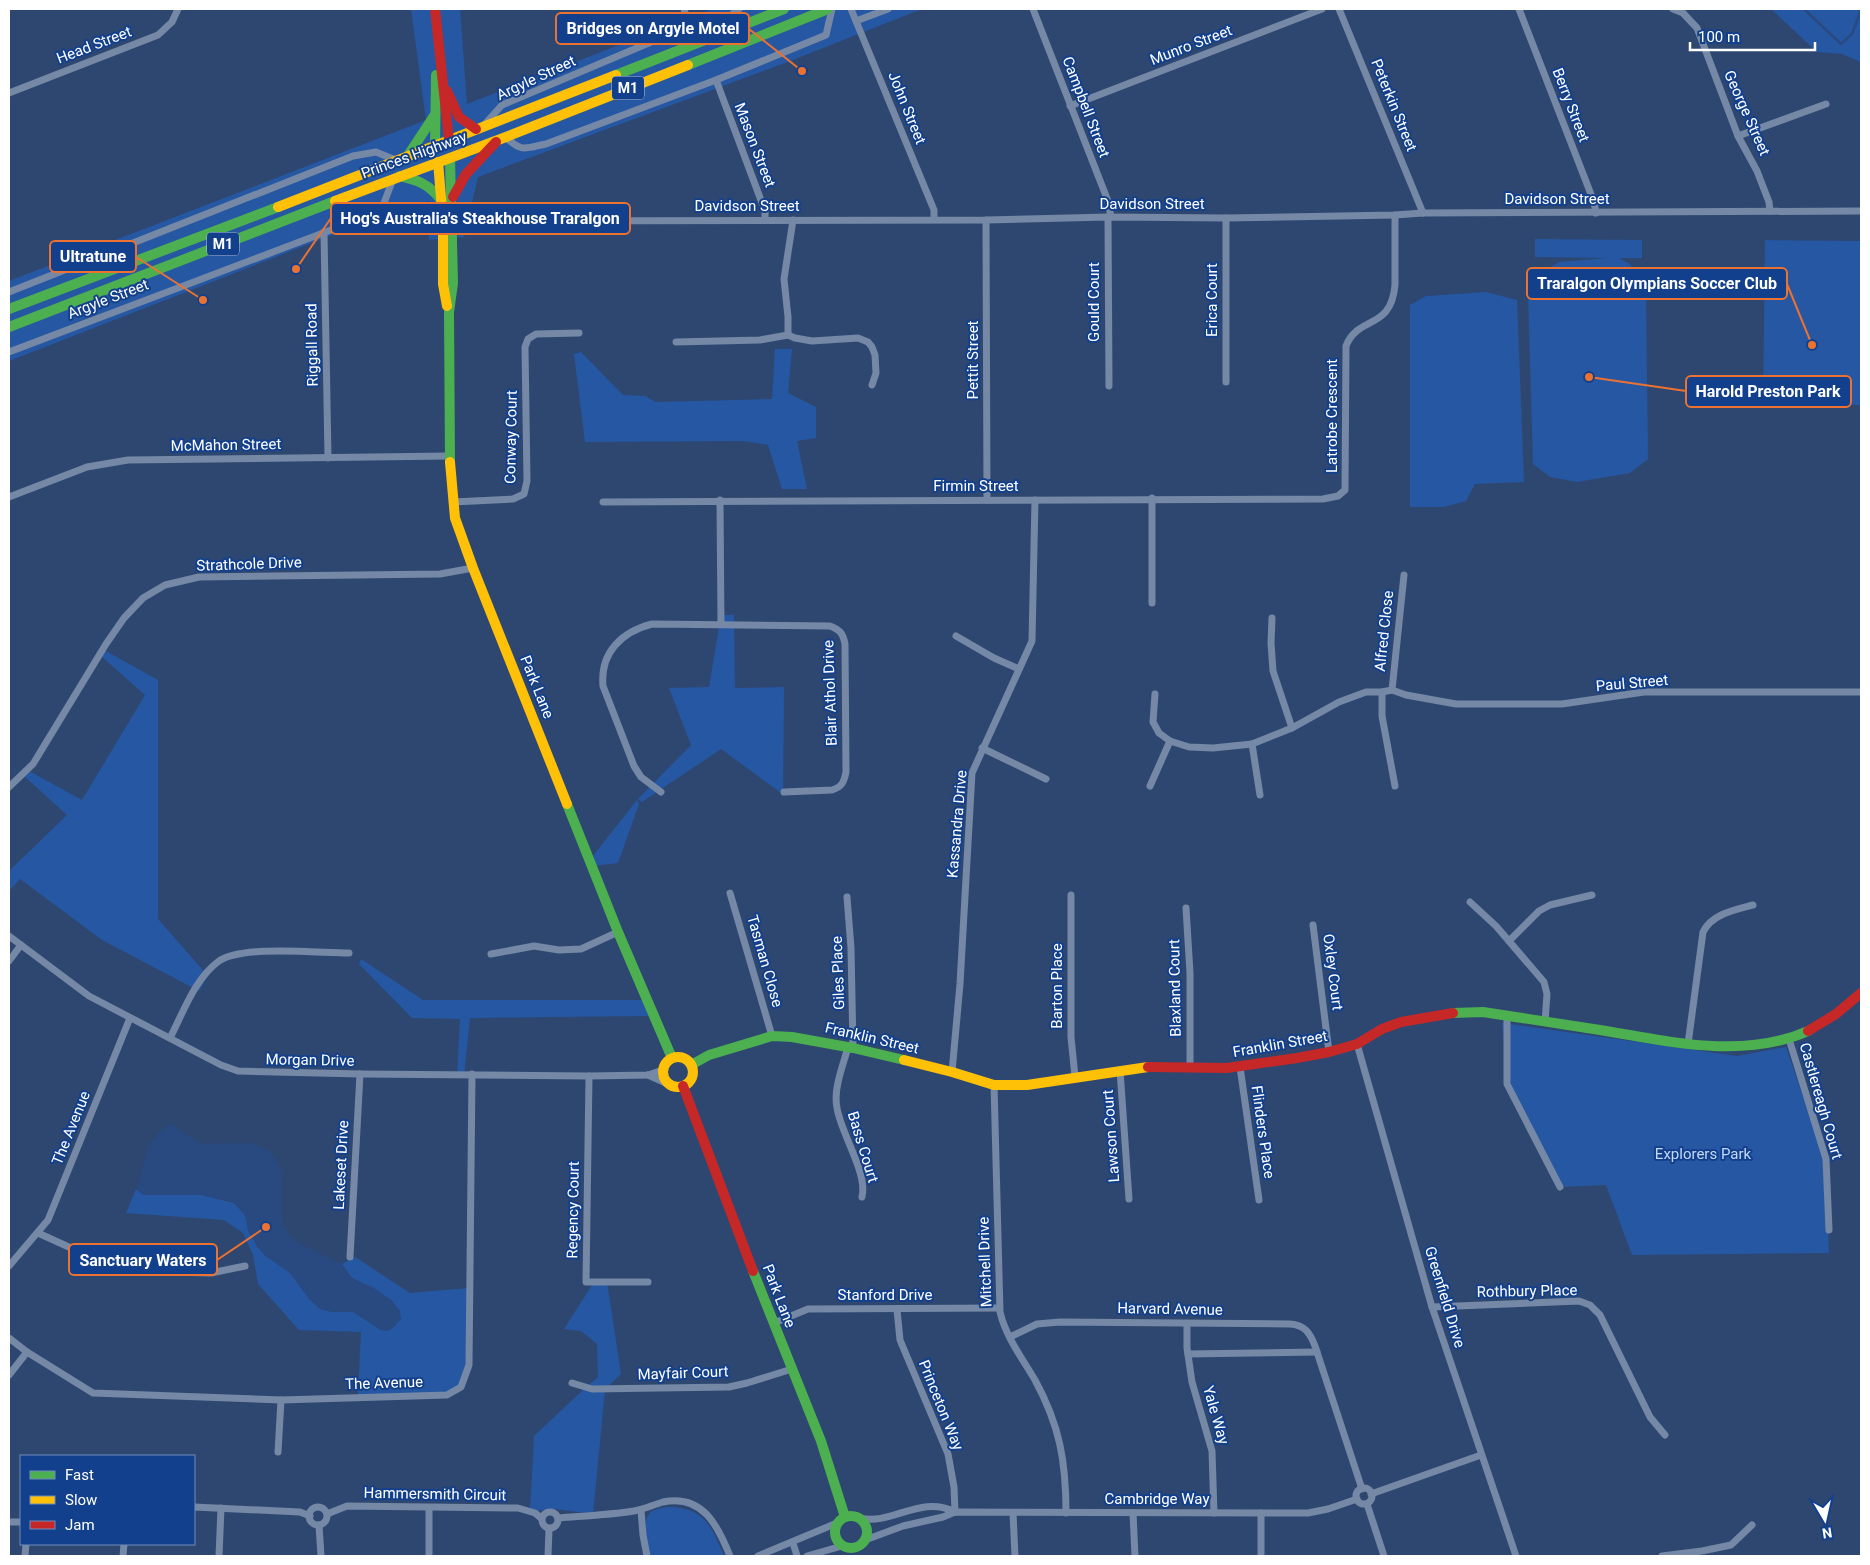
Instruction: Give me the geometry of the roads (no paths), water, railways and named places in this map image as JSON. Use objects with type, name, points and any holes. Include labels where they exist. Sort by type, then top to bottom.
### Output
[{"type":"main road","points":[[435,9],[437,32]]},
{"type":"main road","name":"Princes Highway","points":[[9,309],[402,159],[784,9]]},
{"type":"main road","name":"Princes Highway","points":[[9,327],[396,177],[502,139],[828,9]]},
{"type":"main road","name":"Park Lane","points":[[437,32],[450,158],[443,284],[448,312],[449,456],[455,518],[473,568],[618,932],[672,1058]]},
{"type":"main road","name":"Park Lane","points":[[437,32],[435,146],[447,201]]},
{"type":"main road","points":[[442,76],[459,117],[480,127]]},
{"type":"main road","points":[[402,159],[428,129],[436,112]]},
{"type":"main road","points":[[396,177],[417,180],[432,187],[447,201],[482,154],[502,139]]},
{"type":"main road","name":"Franklin Street","points":[[691,1065],[709,1055],[772,1036],[811,1039],[952,1072],[994,1085],[1027,1085],[1120,1070],[1160,1066],[1190,1068],[1240,1067],[1329,1052],[1357,1044],[1382,1029],[1401,1022],[1439,1014],[1483,1012],[1688,1044],[1740,1047],[1789,1039],[1814,1028],[1830,1018],[1861,993]]},
{"type":"main road","points":[[681,1057],[691,1065],[693,1074],[688,1083],[683,1086],[678,1087],[668,1084],[663,1075],[667,1061],[672,1058],[681,1057]]},
{"type":"main road","name":"Park Lane","points":[[683,1086],[821,1441],[841,1520]]},
{"type":"main road","points":[[862,1543],[848,1548],[842,1546],[835,1536],[834,1530],[841,1520],[850,1516],[860,1518],[866,1526],[868,1532],[862,1543],[864,1556]]},
{"type":"street","name":"Head Street","points":[[9,93],[158,35],[172,22],[178,9]]},
{"type":"street","points":[[684,9],[688,26],[696,43]]},
{"type":"street","points":[[711,37],[730,15],[739,9]]},
{"type":"street","points":[[502,139],[515,147],[526,148],[546,144],[716,80],[826,35],[832,9]]},
{"type":"street","name":"John Street","points":[[851,9],[934,210],[934,219]]},
{"type":"street","points":[[856,21],[888,9]]},
{"type":"street","name":"Campbell Street","points":[[1033,9],[1108,201],[1109,217]]},
{"type":"street","name":"Munro Street","points":[[1070,106],[1322,9]]},
{"type":"street","name":"Peterkin Street","points":[[1339,9],[1423,213]]},
{"type":"street","name":"Berry Street","points":[[1519,9],[1594,202],[1596,213]]},
{"type":"street","name":"George Street","points":[[1673,9],[1683,13],[1697,28],[1738,136],[1757,171],[1769,202],[1770,211]]},
{"type":"street","name":"Argyle Street","points":[[480,127],[502,106],[688,26]]},
{"type":"street","name":"Mason Street","points":[[716,80],[765,211],[765,220]]},
{"type":"street","points":[[1738,136],[1826,104]]},
{"type":"street","points":[[9,292],[353,156],[376,152],[402,159]]},
{"type":"street","name":"Argyle Street","points":[[9,352],[381,211],[396,177]]},
{"type":"street","name":"Davidson Street","points":[[448,221],[986,220],[1109,217],[1226,218],[1423,213],[1861,211]]},
{"type":"street","name":"Latrobe Crescent","points":[[1345,490],[1346,346],[1355,332],[1386,313],[1391,305],[1395,285],[1395,215]]},
{"type":"street","name":"Gould Court","points":[[1108,386],[1109,217]]},
{"type":"street","name":"Erica Court","points":[[1226,218],[1226,382]]},
{"type":"street","points":[[788,335],[784,279],[793,220]]},
{"type":"street","name":"Pettit Street","points":[[986,220],[987,500]]},
{"type":"street","name":"Riggall Road","points":[[324,232],[328,458]]},
{"type":"street","name":"Conway Court","points":[[453,502],[513,499],[524,494],[527,480],[525,347],[527,337],[536,334],[579,334]]},
{"type":"street","points":[[676,342],[760,340],[788,335],[802,340],[858,338],[868,342],[872,347],[876,365],[876,373],[872,385]]},
{"type":"street","name":"McMahon Street","points":[[9,497],[87,467],[128,460],[449,456]]},
{"type":"street","name":"Firmin Street","points":[[603,502],[1323,498],[1338,496],[1345,490]]},
{"type":"street","points":[[1152,498],[1152,603]]},
{"type":"street","points":[[720,500],[721,624]]},
{"type":"street","name":"Kassandra Drive","points":[[952,1072],[972,773],[1032,641],[1034,500]]},
{"type":"street","name":"Strathcole Drive","points":[[9,788],[33,764],[106,644],[124,618],[143,598],[165,585],[199,577],[440,574],[473,568]]},
{"type":"street","name":"Alfred Close","points":[[1392,690],[1404,575]]},
{"type":"street","points":[[1272,618],[1273,671],[1292,728]]},
{"type":"street","name":"Blair Athol Drive","points":[[661,792],[641,777],[634,766],[603,686],[602,673],[606,659],[615,645],[625,635],[638,628],[652,624],[818,624],[830,626],[844,634],[845,644],[846,772],[844,783],[839,788],[832,790],[784,792]]},
{"type":"street","points":[[956,636],[994,658],[1020,669]]},
{"type":"street","points":[[1155,694],[1153,722],[1159,733],[1170,741],[1189,747],[1213,748],[1252,744],[1292,728],[1339,702],[1366,692],[1392,690]]},
{"type":"street","name":"Paul Street","points":[[1392,690],[1406,695],[1456,704],[1562,704],[1644,692],[1861,692]]},
{"type":"street","points":[[1382,692],[1382,716],[1395,786]]},
{"type":"street","points":[[1150,786],[1170,741]]},
{"type":"street","points":[[1252,744],[1260,796]]},
{"type":"street","points":[[982,748],[1046,779]]},
{"type":"street","name":"Tasman Close","points":[[730,893],[772,1036]]},
{"type":"street","name":"Barton Place","points":[[1071,895],[1071,1037],[1074,1077]]},
{"type":"street","points":[[1509,940],[1539,911],[1550,905],[1592,895]]},
{"type":"street","name":"Giles Place","points":[[847,897],[852,948],[851,1048]]},
{"type":"street","points":[[1470,902],[1509,940],[1544,982],[1547,994],[1546,1022]]},
{"type":"street","points":[[1688,1044],[1703,932],[1707,924],[1716,918],[1753,905]]},
{"type":"street","name":"Blaxland Court","points":[[1186,908],[1190,973],[1190,1068]]},
{"type":"street","name":"Oxley Court","points":[[1313,925],[1329,1052]]},
{"type":"street","points":[[491,954],[534,946],[559,950],[581,949],[618,932]]},
{"type":"street","name":"Morgan Drive","points":[[9,936],[76,988],[221,1065],[238,1071],[589,1076],[648,1075],[663,1070]]},
{"type":"street","points":[[9,961],[20,945]]},
{"type":"street","points":[[170,1038],[198,984],[209,970],[219,961],[229,956],[244,953],[276,952],[349,953]]},
{"type":"street","points":[[1507,1016],[1508,1084],[1560,1187]]},
{"type":"street","name":"The Avenue","points":[[9,1266],[48,1220],[130,1018]]},
{"type":"street","name":"Castlereagh Court","points":[[1789,1039],[1826,1159],[1829,1230]]},
{"type":"street","name":"Greenfield Drive","points":[[1357,1044],[1432,1307],[1516,1556]]},
{"type":"street","name":"Bass Court","points":[[851,1048],[836,1096],[836,1107],[845,1136],[861,1175],[864,1188],[862,1197]]},
{"type":"street","name":"Flinders Place","points":[[1240,1067],[1260,1200]]},
{"type":"street","name":"Lawson Court","points":[[1120,1070],[1129,1199]]},
{"type":"street","name":"Lakeset Drive","points":[[350,1257],[360,1074]]},
{"type":"street","name":"The Avenue","points":[[9,1338],[27,1352],[93,1393],[281,1400],[447,1395],[461,1387],[469,1365],[472,1074]]},
{"type":"street","name":"Morgan Drive","points":[[648,1075],[668,1084]]},
{"type":"street","name":"Regency Court","points":[[589,1076],[586,1282],[648,1282]]},
{"type":"street","name":"Mitchell Drive","points":[[994,1085],[999,1308],[1003,1325],[1035,1381],[1056,1431],[1065,1464],[1066,1513]]},
{"type":"street","points":[[38,1233],[115,1268],[142,1272],[211,1273],[245,1266]]},
{"type":"street","name":"Rothbury Place","points":[[1432,1307],[1578,1301],[1590,1305],[1600,1315],[1650,1417],[1665,1435]]},
{"type":"street","name":"Stanford Drive","points":[[774,1323],[808,1309],[999,1308]]},
{"type":"street","name":"Princeton Way","points":[[897,1310],[900,1340],[948,1454],[952,1472],[955,1512]]},
{"type":"street","name":"Harvard Avenue","points":[[1010,1336],[1047,1322],[1295,1324],[1300,1326],[1308,1332],[1317,1352],[1362,1489]]},
{"type":"street","name":"Yale Way","points":[[1187,1324],[1188,1354],[1192,1382],[1212,1451],[1214,1513]]},
{"type":"street","points":[[9,1375],[27,1352]]},
{"type":"street","points":[[1188,1354],[1317,1352]]},
{"type":"street","name":"Mayfair Court","points":[[572,1383],[592,1389],[729,1387],[792,1369]]},
{"type":"street","points":[[278,1452],[281,1400]]},
{"type":"street","points":[[1371,1494],[1481,1454]]},
{"type":"street","points":[[1366,1504],[1360,1503],[1357,1499],[1358,1492],[1362,1489],[1368,1490],[1371,1494]]},
{"type":"street","points":[[1366,1504],[1371,1498],[1371,1494]]},
{"type":"street","name":"Cambridge Way","points":[[862,1543],[903,1526],[943,1517],[955,1512],[1317,1512],[1357,1499]]},
{"type":"street","name":"Hammersmith Circuit","points":[[541,1518],[543,1514],[549,1511],[556,1514],[558,1518],[605,1515],[640,1510],[664,1502],[687,1502],[706,1512],[712,1519],[723,1538],[730,1556]]},
{"type":"street","points":[[1366,1504],[1384,1556]]},
{"type":"street","name":"Hammersmith Circuit","points":[[327,1514],[347,1506],[518,1508],[535,1513],[541,1518],[541,1522],[549,1528]]},
{"type":"street","name":"Cambridge Way","points":[[860,1518],[876,1520],[925,1506],[947,1508],[955,1512]]},
{"type":"street","name":"Hammersmith Circuit","points":[[195,1507],[300,1512],[310,1516],[310,1512],[314,1508],[320,1507],[327,1514],[325,1521],[318,1524]]},
{"type":"street","points":[[219,1556],[221,1508]]},
{"type":"street","points":[[429,1508],[429,1556]]},
{"type":"street","points":[[640,1510],[647,1556]]},
{"type":"street","points":[[1134,1512],[1135,1556]]},
{"type":"street","points":[[1013,1513],[1015,1556]]},
{"type":"street","points":[[1261,1513],[1261,1556]]},
{"type":"street","points":[[310,1516],[313,1523],[318,1524],[321,1556]]},
{"type":"street","points":[[548,1556],[549,1528],[555,1526],[558,1518]]},
{"type":"street","points":[[758,1556],[793,1543],[841,1520]]},
{"type":"street","points":[[1662,1556],[1731,1545],[1752,1525]]},
{"type":"street","points":[[793,1543],[797,1556]]},
{"type":"street","points":[[807,1556],[842,1546]]},
{"type":"waterway","points":[[1804,9],[1841,44],[1852,34],[1861,10]]},
{"type":"place","name":"Bridges on Argyle Motel","points":[[802,71]]},
{"type":"place","name":"Hog's Australia's Steakhouse Traralgon","points":[[296,269]]},
{"type":"place","name":"Ultratune","points":[[203,300]]},
{"type":"place","name":"Traralgon Olympians Soccer Club","points":[[1812,345]]},
{"type":"place","name":"Harold Preston Park","points":[[1589,377]]},
{"type":"place","name":"Sanctuary Waters","points":[[266,1227]]},
{"type":"park label","name":"Explorers Park","points":[[1703,1154]]}]
